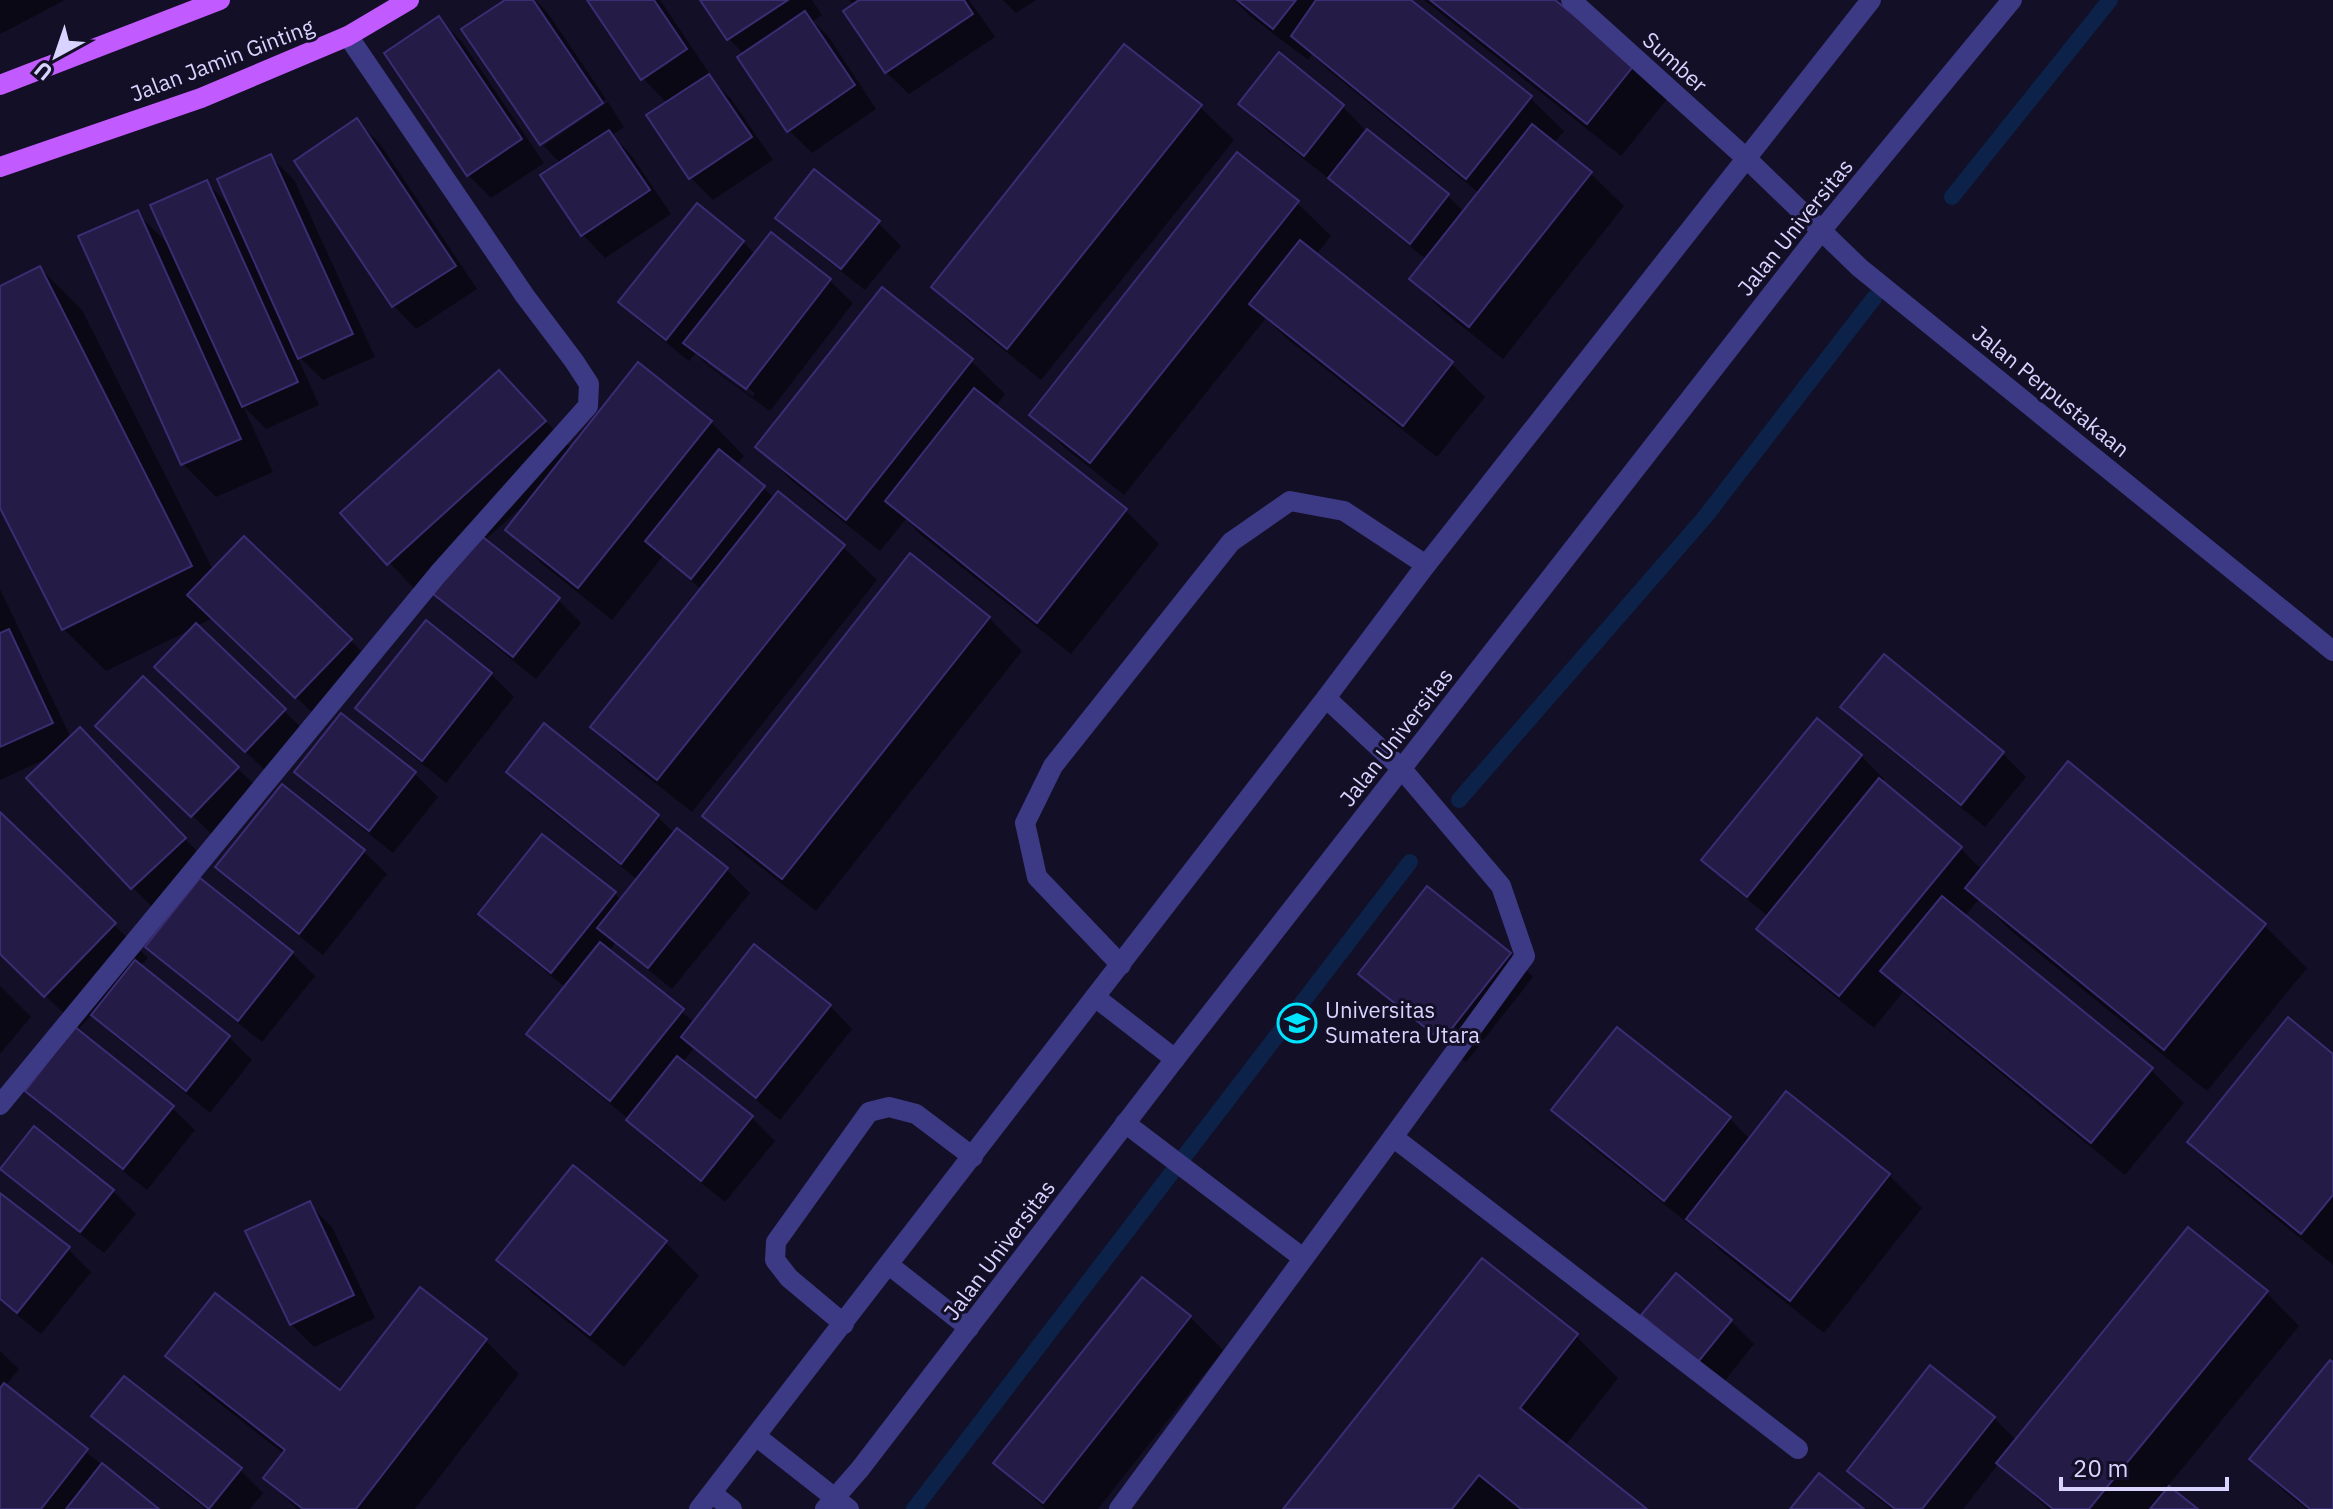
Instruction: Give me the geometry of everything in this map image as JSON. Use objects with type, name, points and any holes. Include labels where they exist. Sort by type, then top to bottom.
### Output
[{"type":"main road","points":[[0,85],[220,0]]},
{"type":"main road","name":"Jalan Jamin Ginting","points":[[0,167],[201,98],[348,36],[409,0]]},
{"type":"street","name":"Sumber","points":[[1571,0],[1747,159]]},
{"type":"street","points":[[732,1509],[706,1501],[1426,565],[1871,0]]},
{"type":"street","name":"Jalan Universitas","points":[[836,1505],[860,1469],[1125,1123],[1401,768],[1821,231],[2012,0]]},
{"type":"street","points":[[0,1105],[438,574],[588,406],[589,384],[525,296],[348,36]]},
{"type":"street","name":"Jalan Perpustakaan","points":[[1747,159],[1860,268],[2333,651]]},
{"type":"street","points":[[1121,965],[1037,877],[1025,823],[1053,766],[1231,542],[1290,501],[1344,511],[1426,565]]},
{"type":"street","points":[[1119,1509],[1525,956],[1501,886],[1401,768],[1326,698]]},
{"type":"street","points":[[1095,997],[1175,1059]]},
{"type":"street","points":[[844,1324],[789,1278],[775,1260],[776,1242],[869,1112],[889,1107],[916,1114],[973,1157]]},
{"type":"street","points":[[1125,1123],[1303,1258]]},
{"type":"street","points":[[1393,1137],[1798,1449]]},
{"type":"street","points":[[889,1265],[969,1328]]},
{"type":"street","points":[[756,1436],[836,1505]]},
{"type":"building","points":[[505,0],[533,0],[603,103],[540,145],[461,29]]},
{"type":"building","points":[[587,0],[654,0],[687,49],[641,80]]},
{"type":"building","points":[[700,0],[788,0],[727,40]]},
{"type":"building","points":[[859,0],[964,0],[973,14],[885,73],[843,11]]},
{"type":"building","points":[[1237,0],[1296,0],[1273,29]]},
{"type":"building","points":[[1316,0],[1411,0],[1532,96],[1466,179],[1291,36]]},
{"type":"building","points":[[1430,0],[1555,0],[1635,64],[1587,124]]},
{"type":"building","points":[[805,11],[855,85],[787,132],[737,57]]},
{"type":"building","points":[[439,16],[522,139],[467,176],[384,53]]},
{"type":"building","points":[[1124,44],[1202,105],[1007,349],[931,287]]},
{"type":"building","points":[[1279,52],[1344,105],[1304,156],[1238,104]]},
{"type":"building","points":[[709,74],[752,137],[689,179],[646,115]]},
{"type":"building","points":[[357,118],[456,266],[392,307],[294,161]]},
{"type":"building","points":[[1532,124],[1592,172],[1469,327],[1409,279]]},
{"type":"building","points":[[1367,129],[1449,194],[1410,244],[1328,178]]},
{"type":"building","points":[[609,130],[650,190],[581,236],[540,175]]},
{"type":"building","points":[[1237,152],[1299,201],[1090,463],[1029,415]]},
{"type":"building","points":[[271,154],[353,334],[298,359],[217,179]]},
{"type":"building","points":[[814,169],[880,221],[841,269],[775,218]]},
{"type":"building","points":[[207,180],[298,382],[242,407],[150,205]]},
{"type":"building","points":[[697,203],[744,241],[666,340],[618,302]]},
{"type":"building","points":[[138,210],[241,439],[181,465],[78,236]]},
{"type":"building","points":[[771,232],[831,279],[746,389],[683,343]]},
{"type":"building","points":[[1300,240],[1453,362],[1403,426],[1249,304]]},
{"type":"building","points":[[40,266],[192,566],[62,630],[0,508],[0,286]]},
{"type":"building","points":[[882,287],[973,359],[846,520],[755,447]]},
{"type":"building","points":[[638,362],[712,421],[578,588],[505,530]]},
{"type":"building","points":[[499,370],[546,421],[387,565],[340,513]]},
{"type":"building","points":[[974,388],[1127,509],[1037,623],[885,501]]},
{"type":"building","points":[[719,449],[765,486],[691,579],[645,541]]},
{"type":"building","points":[[778,491],[845,545],[657,780],[590,727]]},
{"type":"building","points":[[479,534],[560,598],[513,657],[432,593]]},
{"type":"building","points":[[244,536],[352,639],[295,698],[187,595]]},
{"type":"building","points":[[910,553],[990,617],[782,879],[702,816]]},
{"type":"building","points":[[426,620],[492,673],[422,761],[355,708]]},
{"type":"building","points":[[196,623],[286,709],[245,752],[154,667]]},
{"type":"building","points":[[9,629],[53,723],[0,747],[0,633]]},
{"type":"building","points":[[1884,654],[2004,752],[1961,805],[1840,707]]},
{"type":"building","points":[[143,676],[239,767],[191,817],[95,726]]},
{"type":"building","points":[[341,713],[416,772],[369,831],[294,772]]},
{"type":"building","points":[[1817,718],[1862,755],[1747,897],[1701,860]]},
{"type":"building","points":[[544,723],[659,815],[621,864],[506,772]]},
{"type":"building","points":[[80,727],[186,838],[131,889],[26,778]]},
{"type":"building","points":[[2068,761],[2266,924],[2164,1050],[1965,888]]},
{"type":"building","points":[[1879,778],[1962,847],[1839,996],[1756,929]]},
{"type":"building","points":[[282,784],[365,850],[299,934],[215,867]]},
{"type":"building","points":[[0,812],[116,923],[44,997],[0,954]]},
{"type":"building","points":[[677,828],[728,868],[648,968],[597,928]]},
{"type":"building","points":[[542,834],[616,892],[551,973],[478,914]]},
{"type":"building","points":[[200,878],[293,952],[238,1021],[145,947]]},
{"type":"building","points":[[1427,886],[1511,953],[1442,1041],[1358,974]]},
{"type":"building","points":[[1942,896],[2153,1068],[2091,1143],[1880,971]]},
{"type":"building","points":[[600,942],[684,1009],[610,1101],[526,1034]]},
{"type":"building","points":[[754,944],[831,1005],[756,1098],[681,1037]]},
{"type":"building","points":[[135,960],[230,1036],[186,1091],[91,1015]]},
{"type":"building","points":[[2288,1017],[2333,1054],[2333,1195],[2301,1234],[2187,1142]]},
{"type":"building","points":[[75,1027],[174,1106],[123,1169],[25,1091]]},
{"type":"building","points":[[1617,1027],[1731,1117],[1664,1201],[1551,1110]]},
{"type":"building","points":[[677,1056],[753,1116],[701,1181],[626,1120]]},
{"type":"building","points":[[1786,1091],[1890,1174],[1790,1301],[1686,1219]]},
{"type":"building","points":[[34,1126],[114,1190],[80,1232],[0,1169]]},
{"type":"building","points":[[573,1165],[667,1241],[590,1335],[496,1260]]},
{"type":"building","points":[[0,1193],[70,1247],[17,1313],[0,1299]]},
{"type":"building","points":[[310,1201],[354,1295],[290,1325],[245,1231]]},
{"type":"building","points":[[2188,1227],[2268,1291],[2089,1509],[2053,1509],[1996,1463]]},
{"type":"building","points":[[1482,1258],[1578,1334],[1520,1408],[1647,1509],[1521,1509],[1479,1475],[1452,1509],[1283,1509]]},
{"type":"building","points":[[1676,1273],[1732,1320],[1698,1362],[1641,1315]]},
{"type":"building","points":[[1142,1277],[1191,1316],[1043,1503],[993,1463]]},
{"type":"building","points":[[420,1287],[487,1339],[356,1509],[303,1509],[263,1478],[285,1450],[165,1356],[215,1293],[340,1390]]},
{"type":"building","points":[[2330,1360],[2333,1362],[2333,1509],[2310,1509],[2249,1459]]},
{"type":"building","points":[[1930,1365],[1995,1417],[1922,1509],[1895,1509],[1847,1471]]},
{"type":"building","points":[[124,1376],[242,1468],[209,1509],[91,1416]]},
{"type":"building","points":[[4,1383],[88,1449],[41,1509],[0,1509],[0,1388]]},
{"type":"building","points":[[102,1463],[159,1509],[66,1509]]},
{"type":"building","points":[[1819,1473],[1864,1509],[1790,1509]]},
{"type":"building","points":[[2169,1486],[2198,1509],[2150,1509]]},
{"type":"waterway","points":[[1952,197],[2110,0]]},
{"type":"waterway","points":[[1459,800],[1705,517],[1874,298]]},
{"type":"waterway","points":[[914,1509],[1410,862]]},
{"type":"place","name":"Universitas Sumatera Utara","points":[[1297,1023]]}]
